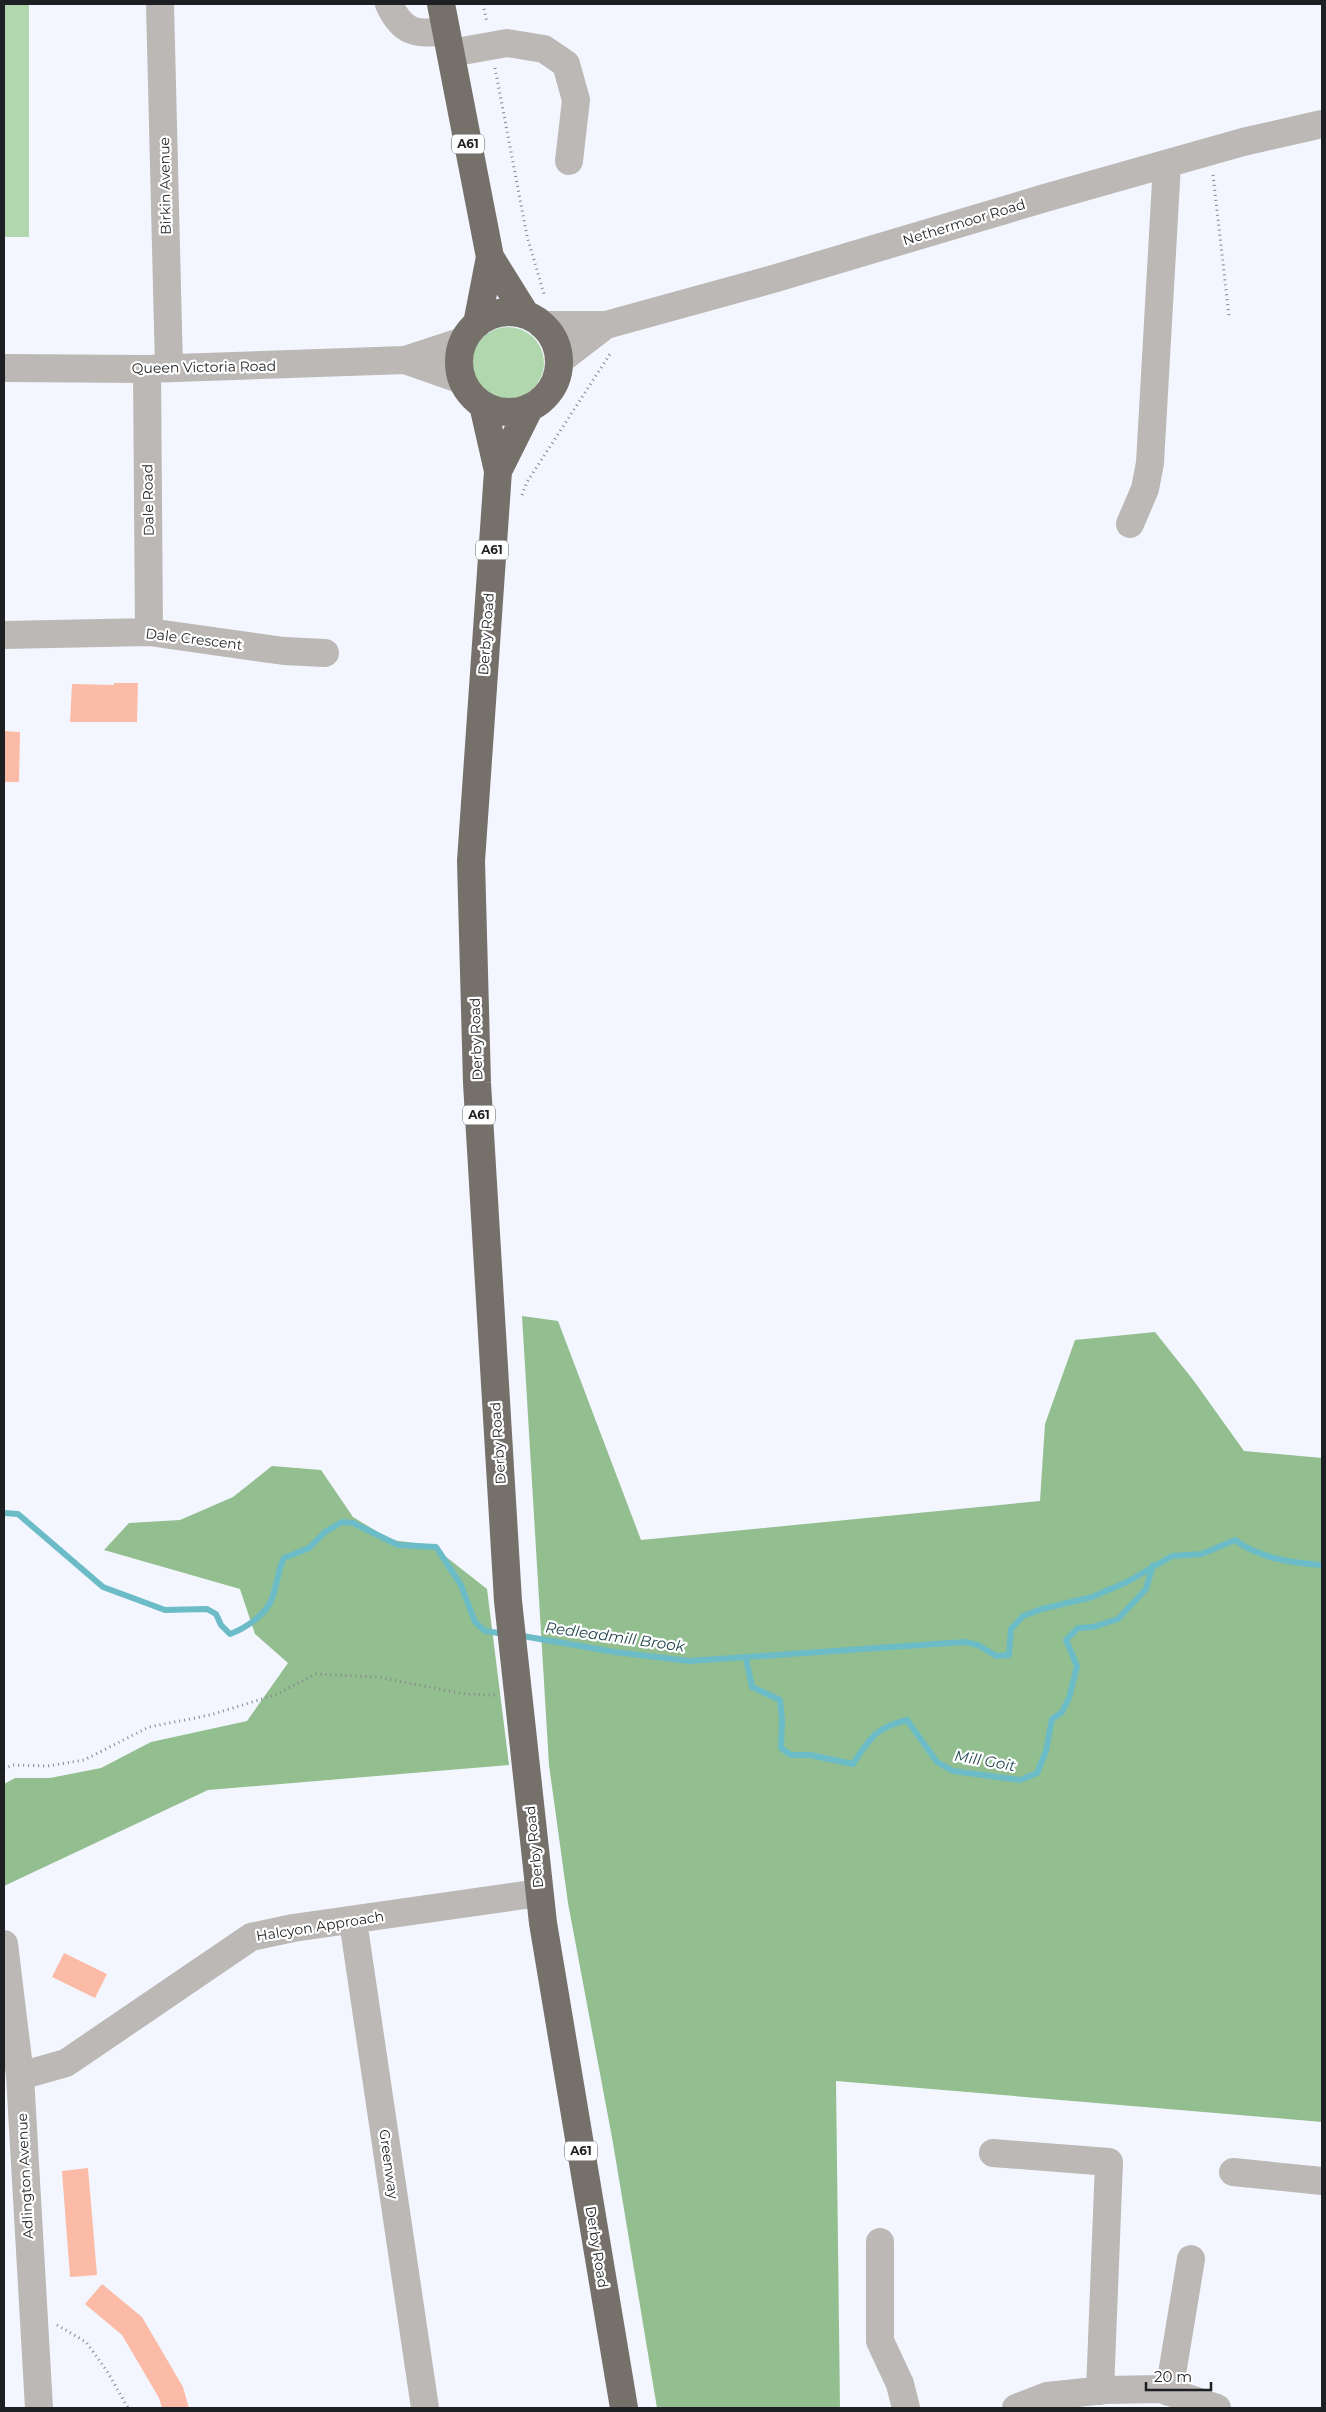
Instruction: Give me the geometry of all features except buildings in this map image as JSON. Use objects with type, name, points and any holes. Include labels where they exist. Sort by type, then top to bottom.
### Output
[{"type":"highway","name":"A61","points":[[441,4],[490,257],[470,332]]},
{"type":"highway","name":"A61","points":[[490,257],[538,313]]},
{"type":"highway","points":[[500,313],[538,313],[554,341],[559,360],[556,379],[546,396],[530,407],[515,412],[498,411],[483,405],[471,394],[462,380],[459,367],[459,354],[470,332],[488,317],[500,313]]},
{"type":"highway","name":"Derby Road","points":[[483,405],[498,471],[470,861],[477,1083],[508,1601],[539,1893],[624,2408]]},
{"type":"highway","name":"Derby Road","points":[[498,471],[530,407]]},
{"type":"street","name":"Birkin Avenue","points":[[158,368],[160,4]]},
{"type":"street","points":[[389,4],[396,20],[412,32],[427,34],[448,42],[491,46],[507,43],[544,49],[566,64],[576,100],[570,160]]},
{"type":"street","name":"Nethermoor Road","points":[[559,360],[606,324],[773,279],[1045,198],[1211,152],[1322,124]]},
{"type":"street","points":[[1130,524],[1145,489],[1150,463],[1154,368],[1161,300],[1167,164]]},
{"type":"street","name":"Nethermoor Road","points":[[538,313],[606,324]]},
{"type":"street","name":"Queen Victoria Road","points":[[405,360],[470,332]]},
{"type":"street","name":"Queen Victoria Road","points":[[4,368],[158,368],[405,360],[462,380]]},
{"type":"street","name":"Dale Road","points":[[149,632],[158,368]]},
{"type":"street","name":"Dale Crescent","points":[[4,635],[149,632],[284,650],[325,652]]},
{"type":"street","name":"Halcyon Approach","points":[[20,2076],[66,2063],[251,1937],[293,1928],[353,1921],[539,1893]]},
{"type":"street","name":"Greenway","points":[[353,1921],[425,2408]]},
{"type":"street","name":"Adlington Avenue","points":[[4,1944],[20,2076],[39,2408]]},
{"type":"street","points":[[993,2153],[1109,2162],[1096,2397]]},
{"type":"street","points":[[1233,2172],[1322,2181]]},
{"type":"street","points":[[880,2242],[880,2341],[900,2384],[906,2408]]},
{"type":"street","points":[[1178,2399],[1191,2258]]},
{"type":"street","points":[[1016,2408],[1047,2396],[1096,2397],[1161,2389],[1178,2399],[1217,2408]]},
{"type":"path","points":[[483,4],[528,236],[538,313]]},
{"type":"path","points":[[1211,152],[1229,316]]},
{"type":"path","points":[[520,501],[527,482],[611,353]]},
{"type":"path","points":[[4,1769],[13,1765],[48,1766],[84,1760],[149,1727],[210,1715],[275,1694],[316,1674],[377,1676],[466,1694],[518,1696]]},
{"type":"path","points":[[33,2316],[51,2321],[86,2342],[107,2371],[128,2408]]},
{"type":"green space","points":[[4,4],[29,4],[29,237],[4,237]]},
{"type":"green space","points":[[508,327],[528,333],[538,343],[544,363],[538,383],[528,393],[508,399],[488,393],[478,383],[472,363],[478,343],[488,333]]},
{"type":"green space","points":[[522,1316],[558,1321],[641,1540],[1040,1501],[1045,1424],[1075,1340],[1155,1332],[1194,1381],[1244,1451],[1322,1458],[1322,2122],[836,2081],[840,2408],[657,2408],[613,2143],[568,1903],[549,1765]]},
{"type":"green space","points":[[272,1466],[321,1470],[353,1517],[391,1540],[431,1545],[487,1589],[509,1765],[208,1790],[4,1886],[4,1784],[15,1778],[50,1778],[101,1768],[151,1742],[247,1721],[288,1663],[255,1634],[240,1589],[104,1550],[129,1523],[180,1520],[233,1497]]},
{"type":"waterway","name":"Redleadmill Brook","points":[[4,1513],[18,1514],[103,1587],[165,1610],[207,1609],[216,1614],[221,1625],[230,1634],[252,1622],[267,1608],[272,1598],[284,1558],[309,1548],[325,1532],[342,1522],[353,1523],[398,1545],[436,1547],[461,1585],[475,1622],[485,1631],[505,1634]]},
{"type":"waterway","name":"Redleadmill Brook","points":[[517,1635],[615,1652],[689,1661],[964,1642],[978,1645],[996,1656],[1009,1655],[1011,1629],[1023,1616],[1042,1609],[1092,1597],[1127,1582],[1172,1556],[1202,1554],[1235,1540],[1254,1551],[1276,1559],[1322,1565]]},
{"type":"waterway","name":"Mill Goit","points":[[746,1659],[752,1687],[780,1700],[782,1719],[781,1748],[791,1755],[810,1755],[853,1764],[874,1735],[887,1727],[907,1720],[937,1762],[953,1771],[1020,1780],[1037,1773],[1046,1751],[1052,1719],[1062,1712],[1069,1698],[1077,1666],[1066,1640],[1078,1628],[1093,1627],[1118,1619],[1146,1589],[1153,1565]]}]
